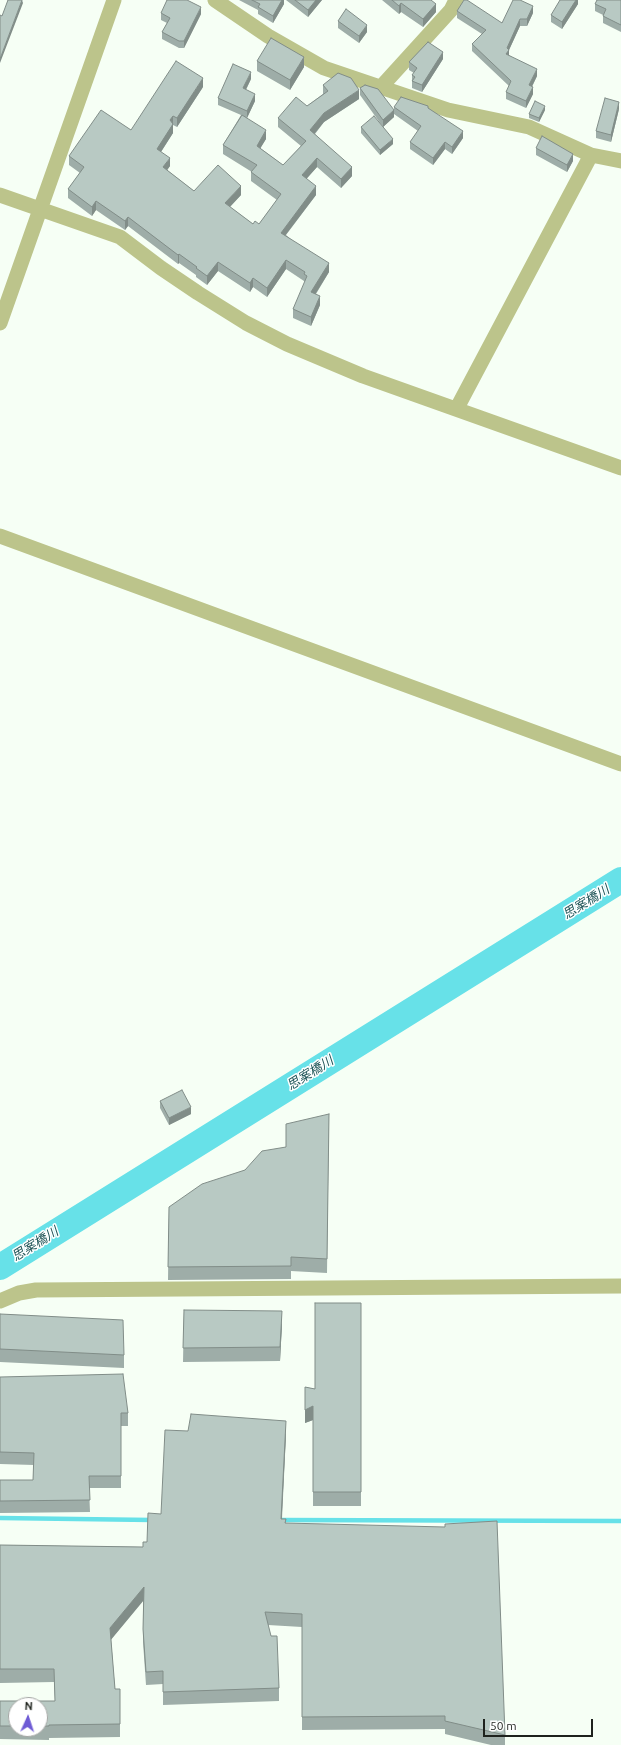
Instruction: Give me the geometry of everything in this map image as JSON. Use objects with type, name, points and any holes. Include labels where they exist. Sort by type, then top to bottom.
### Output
[{"type":"street","points":[[0,323],[114,0]]},
{"type":"street","points":[[216,0],[268,36],[324,68],[448,110],[528,127],[591,155],[621,161]]},
{"type":"street","points":[[381,87],[451,10],[456,0]]},
{"type":"street","points":[[457,408],[591,155]]},
{"type":"street","points":[[0,195],[120,237],[161,268],[198,293],[246,323],[287,344],[363,376],[457,408],[621,468]]},
{"type":"street","points":[[0,536],[621,764]]},
{"type":"street","points":[[0,1301],[19,1293],[36,1290],[621,1286]]},
{"type":"building","points":[[8,0],[22,0],[0,59],[0,15],[2,16]]},
{"type":"building","points":[[167,0],[187,0],[201,7],[184,41],[179,41],[162,32],[170,18],[161,13]]},
{"type":"building","points":[[252,0],[282,0],[273,16],[258,7],[260,4]]},
{"type":"building","points":[[295,0],[316,0],[308,10]]},
{"type":"building","points":[[392,0],[431,0],[436,4],[423,19],[401,3],[399,6]]},
{"type":"building","points":[[464,0],[467,0],[502,23],[513,0],[520,0],[533,6],[527,19],[520,19],[507,48],[509,50],[506,54],[537,69],[529,85],[533,87],[526,101],[506,92],[511,81],[472,44],[486,30],[457,11]]},
{"type":"building","points":[[560,0],[576,0],[562,22],[551,15]]},
{"type":"building","points":[[597,0],[621,0],[621,25],[603,16],[606,9],[595,4]]},
{"type":"building","points":[[346,9],[367,25],[359,36],[338,21]]},
{"type":"building","points":[[271,38],[304,57],[290,80],[257,61]]},
{"type":"building","points":[[428,42],[443,52],[422,85],[412,81],[415,77],[412,75],[417,68],[409,62]]},
{"type":"building","points":[[176,61],[203,78],[177,118],[173,116],[170,120],[173,124],[157,149],[170,158],[163,167],[194,191],[218,165],[241,186],[225,203],[253,224],[255,221],[259,224],[281,194],[251,172],[257,165],[223,145],[242,115],[266,130],[257,146],[283,165],[306,141],[278,118],[296,97],[307,106],[328,91],[323,85],[338,73],[351,78],[359,90],[324,113],[310,130],[352,167],[341,179],[317,158],[302,175],[316,186],[281,233],[329,263],[311,292],[320,296],[311,317],[293,309],[307,276],[304,274],[305,272],[286,260],[267,288],[253,278],[250,283],[218,262],[207,276],[196,268],[197,267],[179,254],[178,255],[128,217],[125,221],[96,201],[92,207],[68,189],[84,167],[69,156],[101,110],[131,130]]},
{"type":"building","points":[[233,64],[251,72],[243,88],[255,94],[247,111],[218,98]]},
{"type":"building","points":[[365,85],[378,89],[394,110],[383,120],[360,88]]},
{"type":"building","points":[[401,97],[428,106],[428,108],[463,131],[452,147],[445,142],[433,158],[410,142],[421,126],[394,107]]},
{"type":"building","points":[[605,98],[619,102],[611,135],[596,131]]},
{"type":"building","points":[[535,101],[545,106],[539,118],[529,114]]},
{"type":"building","points":[[374,116],[393,139],[380,150],[361,127]]},
{"type":"building","points":[[542,136],[573,154],[567,165],[536,148]]},
{"type":"building","points":[[182,1090],[191,1107],[169,1118],[160,1101]]},
{"type":"building","points":[[329,1114],[327,1259],[291,1257],[291,1266],[168,1267],[169,1207],[202,1184],[245,1170],[262,1151],[286,1147],[286,1124]]},
{"type":"building","points":[[315,1303],[361,1303],[361,1492],[313,1492],[313,1406],[305,1410],[305,1387],[315,1389]]},
{"type":"building","points":[[184,1310],[282,1311],[280,1347],[183,1348]]},
{"type":"building","points":[[0,1314],[123,1320],[124,1355],[0,1349]]},
{"type":"building","points":[[123,1374],[128,1413],[121,1413],[121,1476],[89,1476],[90,1500],[0,1501],[0,1480],[33,1480],[34,1453],[0,1452],[0,1377]]},
{"type":"building","points":[[191,1414],[286,1421],[281,1519],[286,1519],[285,1523],[445,1527],[445,1524],[497,1521],[505,1735],[445,1721],[445,1716],[302,1717],[302,1614],[265,1612],[271,1636],[277,1636],[279,1688],[163,1692],[163,1671],[146,1672],[143,1629],[144,1587],[110,1628],[115,1689],[120,1689],[120,1724],[48,1726],[48,1701],[55,1701],[54,1669],[0,1669],[0,1545],[143,1547],[143,1542],[147,1542],[148,1513],[161,1514],[165,1430],[188,1431]]},
{"type":"building","points":[[0,1701],[8,1701],[8,1726],[0,1726]]},
{"type":"waterway","name":"思案橋川","points":[[0,1267],[621,880]]},
{"type":"waterway","points":[[0,1518],[152,1520]]},
{"type":"waterway","points":[[280,1520],[621,1521]]}]
